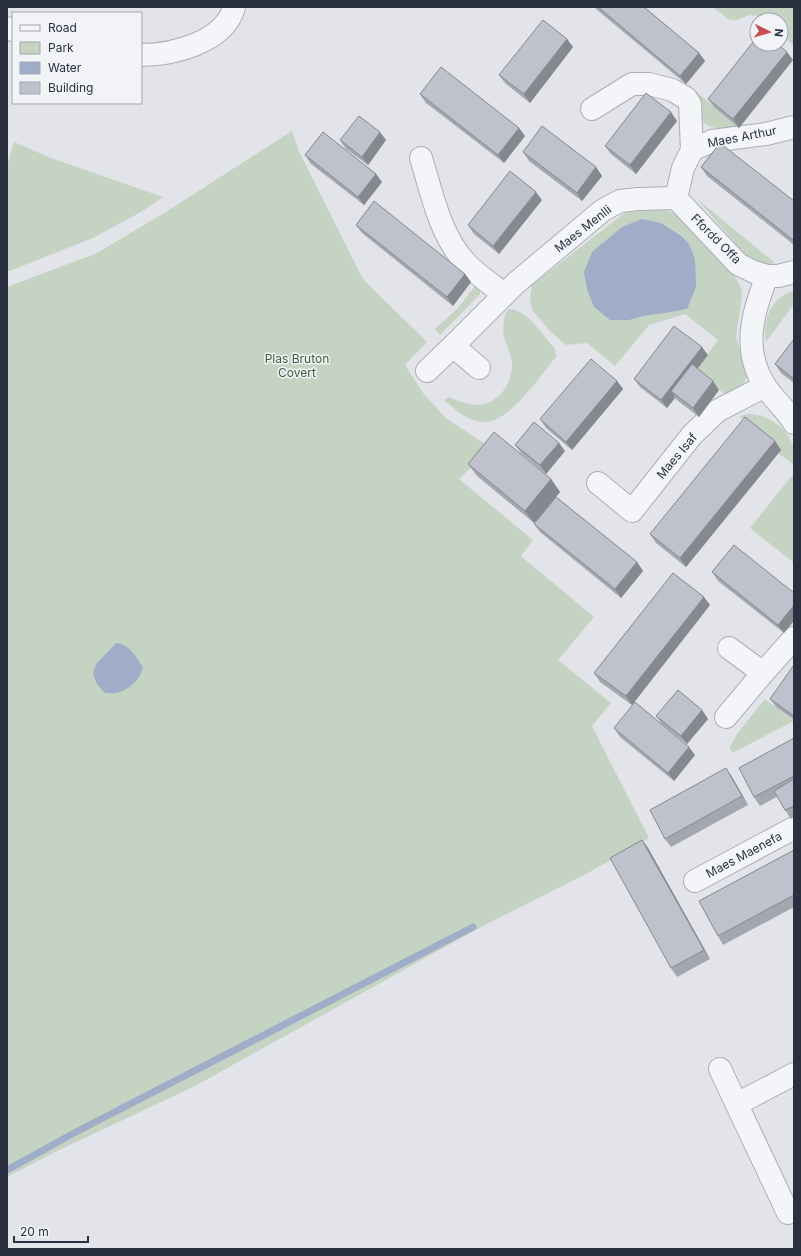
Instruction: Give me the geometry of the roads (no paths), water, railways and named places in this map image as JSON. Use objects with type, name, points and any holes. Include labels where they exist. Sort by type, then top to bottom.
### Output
[{"type":"street","points":[[142,55],[167,52],[190,47],[207,39],[222,28],[232,14],[234,7]]},
{"type":"street","points":[[592,109],[632,84],[649,84],[672,90],[686,98],[690,104],[692,150],[683,168],[676,198]]},
{"type":"street","name":"Maes Arthur","points":[[692,150],[712,141],[766,134],[794,127]]},
{"type":"street","points":[[421,158],[450,242],[466,263],[504,294]]},
{"type":"street","name":"Ffordd Offa","points":[[676,198],[738,264],[754,272],[767,276]]},
{"type":"street","name":"Maes Menlli","points":[[427,371],[504,294],[603,210],[620,201],[676,198]]},
{"type":"street","points":[[792,417],[765,386],[757,369],[751,348],[751,325],[758,298],[767,276],[778,276],[794,272]]},
{"type":"street","points":[[453,346],[479,368]]},
{"type":"street","name":"Maes Isaf","points":[[598,483],[632,510],[692,435],[717,411],[765,386]]},
{"type":"street","points":[[726,717],[794,638]]},
{"type":"street","points":[[729,648],[763,673]]},
{"type":"street","name":"Maes Maenefa","points":[[695,881],[794,828]]},
{"type":"street","points":[[720,1069],[792,1221]]},
{"type":"street","points":[[737,1104],[794,1074]]},
{"type":"water","points":[[642,219],[661,223],[682,236],[689,244],[695,259],[696,287],[687,309],[643,316],[629,320],[610,320],[594,307],[587,289],[584,272],[592,252],[622,227]]},
{"type":"water","points":[[116,643],[129,648],[143,667],[138,679],[128,688],[118,693],[105,693],[97,684],[93,674],[96,664]]},
{"type":"waterway","points":[[7,1170],[74,1133],[473,927]]},
{"type":"park label","name":"Plas Bruton Covert","points":[[297,366]]}]
